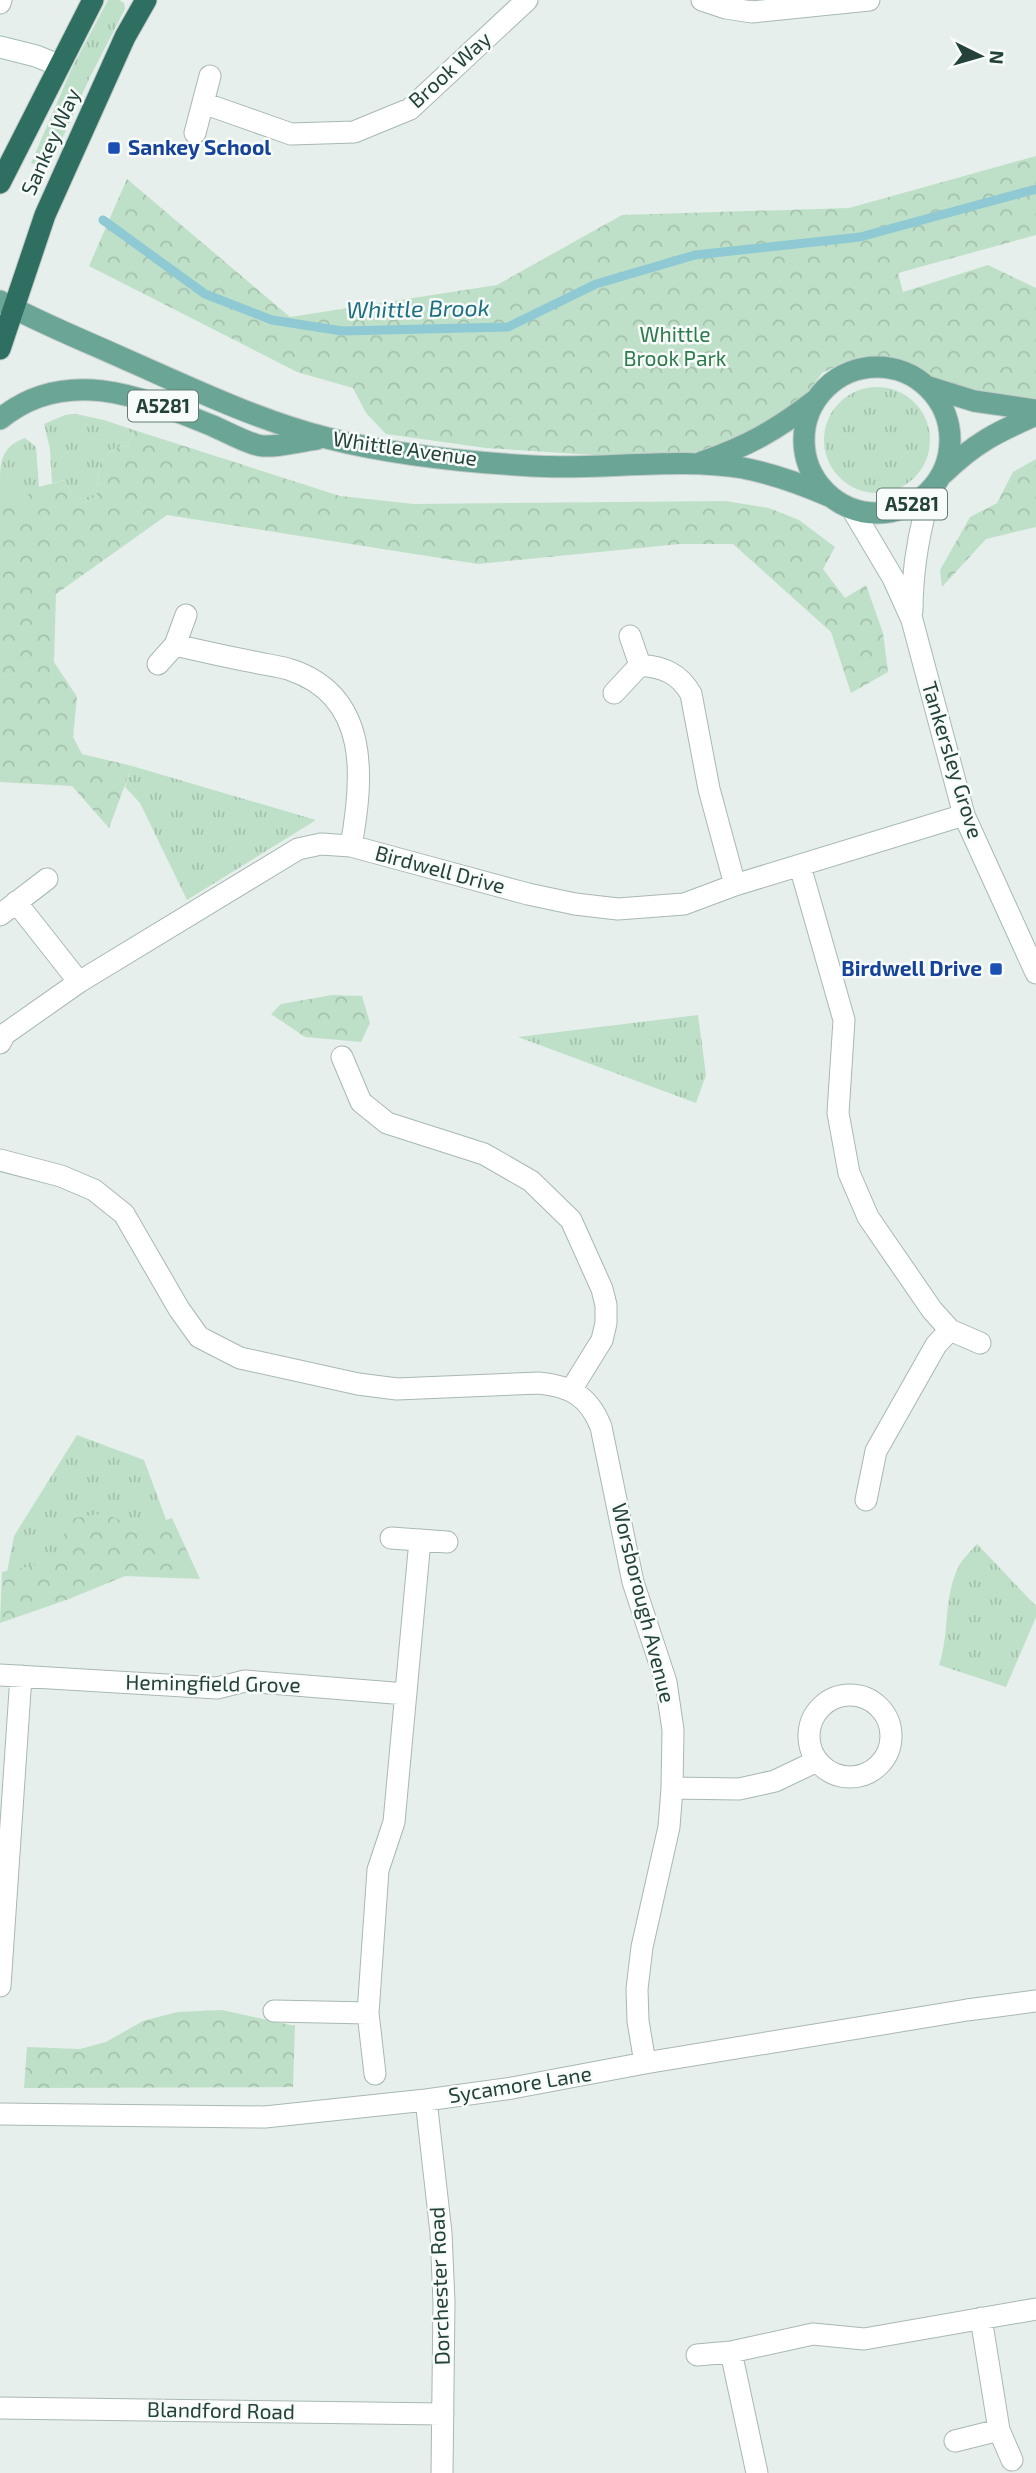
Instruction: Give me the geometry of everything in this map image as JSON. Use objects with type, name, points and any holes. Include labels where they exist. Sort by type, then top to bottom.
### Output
[{"type":"highway","name":"Sankey Way","points":[[0,183],[93,0]]},
{"type":"highway","name":"Sankey Way","points":[[0,349],[5,307],[125,37],[146,0]]},
{"type":"main road","name":"Whittle Avenue","points":[[5,307],[204,394],[283,425],[326,438],[415,455],[532,466],[697,464],[741,468],[767,473],[829,496]]},
{"type":"main road","name":"A5281","points":[[936,483],[949,454],[950,430],[943,407],[929,387],[914,376],[897,368],[859,368],[841,375],[826,386],[814,401],[806,420],[803,440],[806,461],[815,480],[829,496],[852,509],[874,513],[895,511],[914,503],[936,483],[964,454],[982,440],[1036,415]]},
{"type":"main road","name":"A5281","points":[[929,387],[974,401],[1036,410]]},
{"type":"main road","name":"A5281","points":[[0,419],[10,411],[40,397],[79,388],[146,399],[262,446],[326,438]]},
{"type":"main road","name":"Whittle Avenue","points":[[697,464],[757,440],[780,427],[814,401]]},
{"type":"street","name":"Brook Way","points":[[203,103],[291,134],[354,132],[410,109],[527,0]]},
{"type":"street","points":[[702,0],[726,8],[752,12],[869,0]]},
{"type":"street","points":[[0,47],[58,65]]},
{"type":"street","points":[[195,133],[210,76]]},
{"type":"street","name":"Tankersley Grove","points":[[912,620],[915,555],[936,483]]},
{"type":"street","name":"Tankersley Grove","points":[[852,509],[894,578],[912,620],[964,815],[1036,971]]},
{"type":"street","points":[[158,664],[175,645],[186,615]]},
{"type":"street","points":[[630,636],[640,665]]},
{"type":"street","name":"Birdwell Drive","points":[[175,645],[291,670],[325,690],[339,704],[352,732],[360,762],[359,798],[351,846]]},
{"type":"street","points":[[614,693],[640,665]]},
{"type":"street","points":[[640,665],[655,666],[671,672],[684,681],[691,694],[709,789],[735,885]]},
{"type":"street","name":"Birdwell Drive","points":[[0,1043],[5,1034],[79,982],[298,849],[321,844],[351,846],[528,894],[575,904],[618,909],[684,904],[735,885],[964,815]]},
{"type":"street","points":[[800,866],[844,1020],[838,1113],[849,1173],[868,1217],[932,1310],[950,1330],[980,1343]]},
{"type":"street","points":[[47,879],[8,908],[79,982]]},
{"type":"street","points":[[0,1160],[61,1176],[94,1190],[124,1214],[198,1337],[240,1358],[358,1384],[397,1389],[539,1383],[571,1390],[602,1340],[606,1305],[602,1289],[571,1220],[531,1181],[484,1154],[387,1123],[361,1102],[342,1057]]},
{"type":"street","points":[[866,1500],[876,1451],[936,1345],[950,1330]]},
{"type":"street","name":"Worsborough Avenue","points":[[571,1390],[595,1411],[601,1427],[633,1582],[666,1682],[673,1730],[668,1827],[642,1947],[637,1989],[638,2021],[645,2063]]},
{"type":"street","points":[[391,1538],[447,1542]]},
{"type":"street","points":[[375,2074],[368,2013],[378,1870],[394,1822],[420,1540]]},
{"type":"street","name":"Hemingfield Grove","points":[[0,1986],[10,1675],[216,1688],[245,1681],[406,1694]]},
{"type":"street","points":[[672,1788],[739,1788],[775,1780],[817,1761]]},
{"type":"street","name":"Sycamore Lane","points":[[0,2114],[265,2117],[426,2101],[967,2010],[1036,2001]]},
{"type":"street","points":[[274,2011],[368,2013]]},
{"type":"street","name":"Dorchester Road","points":[[426,2101],[441,2233],[444,2302],[442,2473]]},
{"type":"street","points":[[697,2355],[732,2352],[813,2334],[864,2339],[1036,2309]]},
{"type":"street","points":[[981,2318],[999,2430],[1012,2460]]},
{"type":"street","points":[[732,2352],[757,2473]]},
{"type":"street","name":"Blandford Road","points":[[0,2408],[443,2414]]},
{"type":"street","points":[[955,2441],[999,2430]]},
{"type":"green space","points":[[108,0],[119,0],[124,3],[125,9],[90,77],[49,168],[31,163],[72,68]]},
{"type":"green space","name":"Whittle Brook Park","points":[[1036,156],[1036,235],[898,273],[903,292],[988,265],[1036,288],[1036,400],[952,387],[908,367],[880,360],[847,361],[822,373],[804,397],[782,419],[697,458],[640,458],[486,448],[386,434],[366,413],[353,388],[297,372],[89,266],[127,179],[290,317],[497,285],[622,215],[849,208]]},
{"type":"green space","points":[[877,387],[897,391],[914,403],[926,420],[930,440],[926,460],[914,477],[897,489],[877,493],[857,489],[840,477],[828,460],[824,440],[828,420],[840,403],[857,391]]},
{"type":"green space","points":[[76,414],[134,430],[128,445],[115,448],[100,462],[96,497],[77,505],[65,480],[52,483],[50,449],[44,424],[65,415]]},
{"type":"green space","points":[[134,430],[340,496],[414,504],[725,501],[769,508],[799,520],[835,547],[823,569],[845,598],[866,585],[883,633],[888,672],[851,693],[831,632],[733,544],[680,544],[478,564],[167,515],[56,594],[54,662],[77,697],[73,737],[82,754],[132,766],[109,828],[72,786],[0,782],[0,488],[9,487],[22,500],[35,488],[65,480],[77,505],[96,497],[100,462],[115,448],[128,445]]},
{"type":"green space","points":[[25,438],[36,447],[39,487],[21,501],[9,488],[0,488],[0,471],[6,451]]},
{"type":"green space","points":[[1036,459],[1036,527],[986,539],[942,587],[940,570],[970,517],[997,503],[1013,472]]},
{"type":"green space","points":[[132,766],[316,820],[187,900],[140,803],[125,787]]},
{"type":"green space","points":[[332,995],[362,996],[370,1023],[361,1042],[305,1037],[271,1014],[281,1004]]},
{"type":"green space","points":[[698,1015],[706,1075],[696,1103],[518,1037]]},
{"type":"green space","points":[[77,1435],[144,1460],[174,1541],[6,1577],[14,1536]]},
{"type":"green space","points":[[104,1513],[139,1529],[172,1518],[200,1579],[125,1576],[0,1623],[2,1572],[55,1561],[69,1519]]},
{"type":"green space","points":[[977,1544],[1036,1606],[1036,1617],[1006,1687],[939,1665],[954,1578],[961,1563]]},
{"type":"green space","points":[[222,2010],[295,2026],[293,2087],[24,2088],[27,2047],[80,2049],[106,2042],[143,2021],[177,2012]]},
{"type":"waterway","name":"Whittle Brook","points":[[103,220],[205,294],[272,320],[342,331],[508,327],[596,284],[695,255],[860,237],[1036,189]]},
{"type":"place","name":"Sankey School","points":[[114,148]]},
{"type":"place","name":"Birdwell Drive","points":[[996,969]]}]
